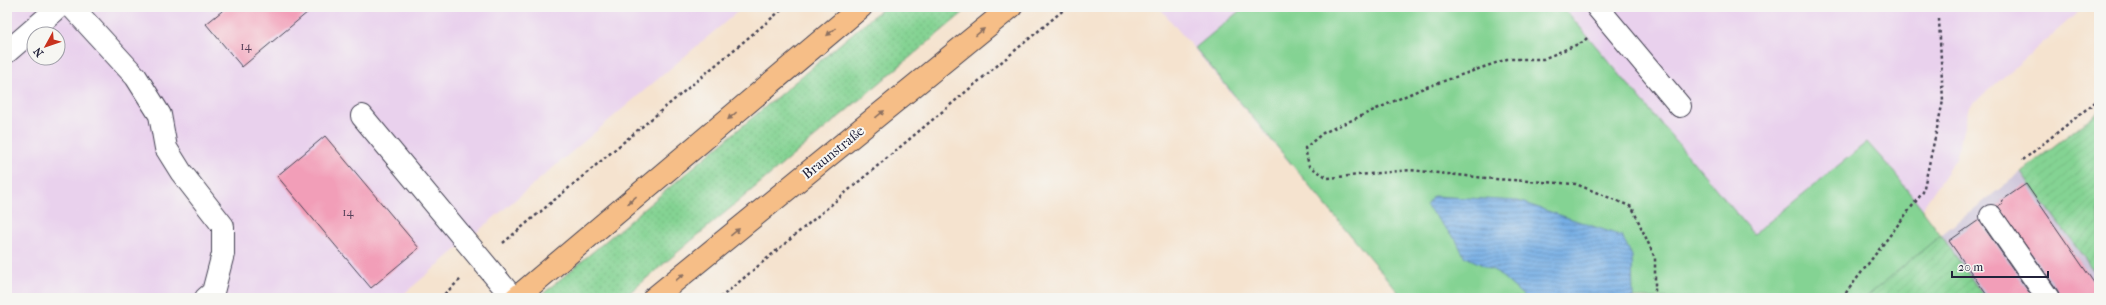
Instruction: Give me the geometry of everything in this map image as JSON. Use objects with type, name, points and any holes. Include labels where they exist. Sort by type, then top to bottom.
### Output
[{"type":"main road","points":[[515,298],[861,7]]},
{"type":"main road","name":"Braunstraße","points":[[654,298],[1011,7]]},
{"type":"lane","points":[[7,52],[59,7]]},
{"type":"lane","points":[[72,7],[136,77],[160,115],[166,148],[181,172],[223,226],[223,254],[213,292],[206,298]]},
{"type":"lane","points":[[1601,13],[1680,106]]},
{"type":"lane","points":[[362,116],[515,298]]},
{"type":"lane","points":[[1991,216],[2048,298]]},
{"type":"path","points":[[440,298],[785,7]]},
{"type":"path","points":[[720,298],[1067,7]]},
{"type":"path","points":[[1601,13],[1583,42],[1543,59],[1507,59],[1421,89],[1323,133],[1305,148],[1309,166],[1328,178],[1410,170],[1495,179],[1576,184],[1632,207],[1655,258],[1655,298]]},
{"type":"path","points":[[1842,298],[1923,192],[1943,101],[1939,19]]},
{"type":"path","points":[[2023,160],[2099,99]]},
{"type":"shaded area","points":[[7,7],[743,7],[399,298],[7,298]]},
{"type":"shaded area","points":[[1159,7],[2084,7],[1969,107],[1956,158],[1862,298],[1403,298]]},
{"type":"shaded area","points":[[2021,172],[2099,278],[2099,298],[1985,298],[1941,235]]},
{"type":"green space","points":[[884,7],[970,7],[623,298],[538,298]]},
{"type":"green space","points":[[1244,7],[1563,7],[1754,234],[1867,142],[1893,171],[1941,235],[1878,298],[1403,298],[1195,48]]},
{"type":"green space","points":[[2099,111],[2099,278],[2021,172]]},
{"type":"green space","points":[[1941,235],[1985,298],[1865,298]]},
{"type":"water","points":[[1433,196],[1518,201],[1622,236],[1632,256],[1633,298],[1526,298],[1497,272],[1464,256],[1456,240],[1426,206]]},
{"type":"building","points":[[227,7],[314,7],[242,67],[206,24]]},
{"type":"building","points":[[325,136],[419,248],[371,288],[277,176]]},
{"type":"building","points":[[2026,184],[2099,290],[2099,298],[2060,298],[2058,291],[1998,206],[2003,203],[2001,201]]},
{"type":"building","points":[[1979,220],[2033,298],[1989,298],[1949,241]]}]
